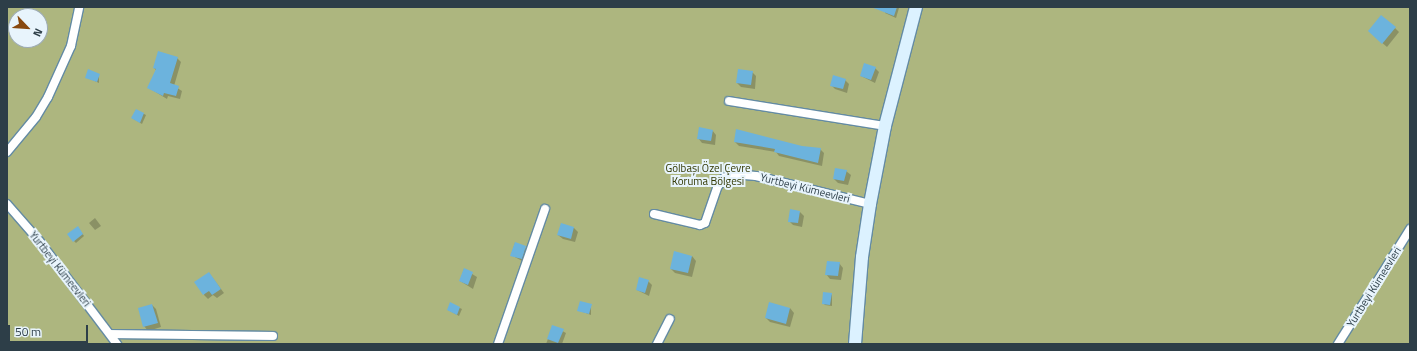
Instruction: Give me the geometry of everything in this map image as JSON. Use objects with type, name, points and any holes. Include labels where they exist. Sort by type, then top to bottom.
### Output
[{"type":"street","points":[[7,152],[36,117],[48,97],[71,46],[79,7]]},
{"type":"street","points":[[855,344],[862,257],[884,126],[916,7]]},
{"type":"street","points":[[729,101],[884,126]]},
{"type":"street","name":"Yurtbeyi Kümeevleri","points":[[654,214],[700,225],[705,223],[718,186],[724,178],[733,174],[756,176],[870,204]]},
{"type":"street","name":"Yurtbeyi Kümeevleri","points":[[7,204],[112,334],[117,344]]},
{"type":"street","points":[[498,344],[545,209]]},
{"type":"street","name":"Yurtbeyi Kümeevleri","points":[[1338,344],[1410,229]]},
{"type":"street","points":[[657,344],[670,319]]},
{"type":"street","points":[[112,334],[274,336]]},
{"type":"green space","name":"Gölbaşı Özel Çevre Koruma Bölgesi","points":[[7,7],[1410,7],[1410,344],[7,344]]},
{"type":"building","points":[[871,7],[897,7],[894,16]]},
{"type":"building","points":[[1381,15],[1396,27],[1382,44],[1368,31]]},
{"type":"building","points":[[158,51],[178,57],[170,83],[179,86],[176,96],[164,93],[163,96],[147,88],[156,69],[153,68]]},
{"type":"building","points":[[864,63],[876,67],[871,80],[860,76]]},
{"type":"building","points":[[88,69],[100,74],[97,82],[85,78]]},
{"type":"building","points":[[738,69],[753,71],[751,85],[736,83]]},
{"type":"building","points":[[833,75],[846,79],[843,89],[830,86]]},
{"type":"building","points":[[136,109],[144,113],[140,123],[131,118]]},
{"type":"building","points":[[699,127],[713,130],[711,141],[697,139]]},
{"type":"building","points":[[736,129],[802,146],[821,148],[818,163],[774,152],[775,149],[734,142]]},
{"type":"building","points":[[835,168],[847,170],[844,181],[833,179]]},
{"type":"building","points":[[790,209],[800,211],[798,223],[788,222]]},
{"type":"building","points":[[561,223],[574,227],[571,239],[557,235]]},
{"type":"building","points":[[78,226],[83,234],[73,242],[67,234]]},
{"type":"building","points":[[515,242],[526,246],[522,259],[510,256]]},
{"type":"building","points":[[674,251],[692,256],[688,273],[670,269]]},
{"type":"building","points":[[827,261],[840,262],[838,276],[825,275]]},
{"type":"building","points":[[464,268],[473,272],[468,285],[459,281]]},
{"type":"building","points":[[209,272],[221,289],[212,295],[209,291],[203,295],[194,282]]},
{"type":"building","points":[[639,277],[649,280],[645,293],[636,290]]},
{"type":"building","points":[[823,292],[832,293],[830,305],[822,304]]},
{"type":"building","points":[[580,301],[592,304],[589,314],[577,311]]},
{"type":"building","points":[[450,302],[460,307],[457,315],[447,310]]},
{"type":"building","points":[[769,302],[790,308],[786,324],[765,318]]},
{"type":"building","points":[[152,304],[158,323],[143,327],[138,308]]},
{"type":"building","points":[[552,325],[564,329],[558,343],[547,339]]}]
